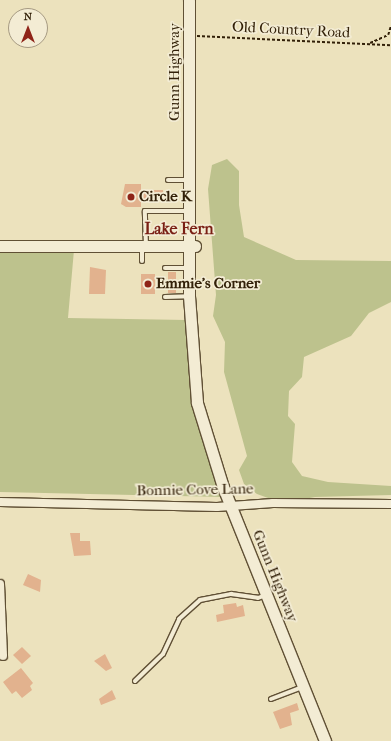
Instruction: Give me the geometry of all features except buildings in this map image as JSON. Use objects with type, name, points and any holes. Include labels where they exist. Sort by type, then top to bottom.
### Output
[{"type":"main road","name":"Gunn Highway","points":[[189,0],[192,246],[203,421]]},
{"type":"main road","name":"Gunn Highway","points":[[190,144],[188,211],[192,246],[188,268],[192,371],[203,421],[231,507],[325,741]]},
{"type":"main road","points":[[0,246],[192,246]]},
{"type":"street","name":"Bonnie Cove Lane","points":[[0,502],[231,507],[280,502],[391,504]]},
{"type":"street","points":[[0,584],[3,656]]},
{"type":"lane","points":[[168,180],[188,180]]},
{"type":"lane","points":[[142,262],[146,211],[188,211]]},
{"type":"lane","points":[[165,268],[188,268]]},
{"type":"lane","points":[[165,297],[189,296]]},
{"type":"lane","points":[[135,681],[163,654],[179,619],[194,604],[215,595],[266,595]]},
{"type":"lane","points":[[271,699],[303,687]]},
{"type":"path","points":[[368,44],[388,35],[391,25]]},
{"type":"path","name":"Old Country Road","points":[[190,36],[391,45]]},
{"type":"green space","points":[[227,159],[239,171],[239,205],[244,237],[296,260],[391,261],[391,302],[369,313],[351,336],[304,357],[302,377],[289,391],[288,416],[295,424],[292,462],[302,476],[328,482],[391,486],[391,495],[315,497],[282,503],[257,494],[244,484],[239,470],[247,456],[224,372],[225,342],[213,316],[216,295],[208,189],[212,165]]},
{"type":"green space","points":[[0,250],[74,250],[68,318],[186,320],[190,387],[223,497],[0,492]]},
{"type":"place","name":"Circle K","points":[[131,197]]},
{"type":"place","name":"Emmie's Corner","points":[[148,284]]},
{"type":"district","name":"Lake Fern","points":[[179,229]]}]
